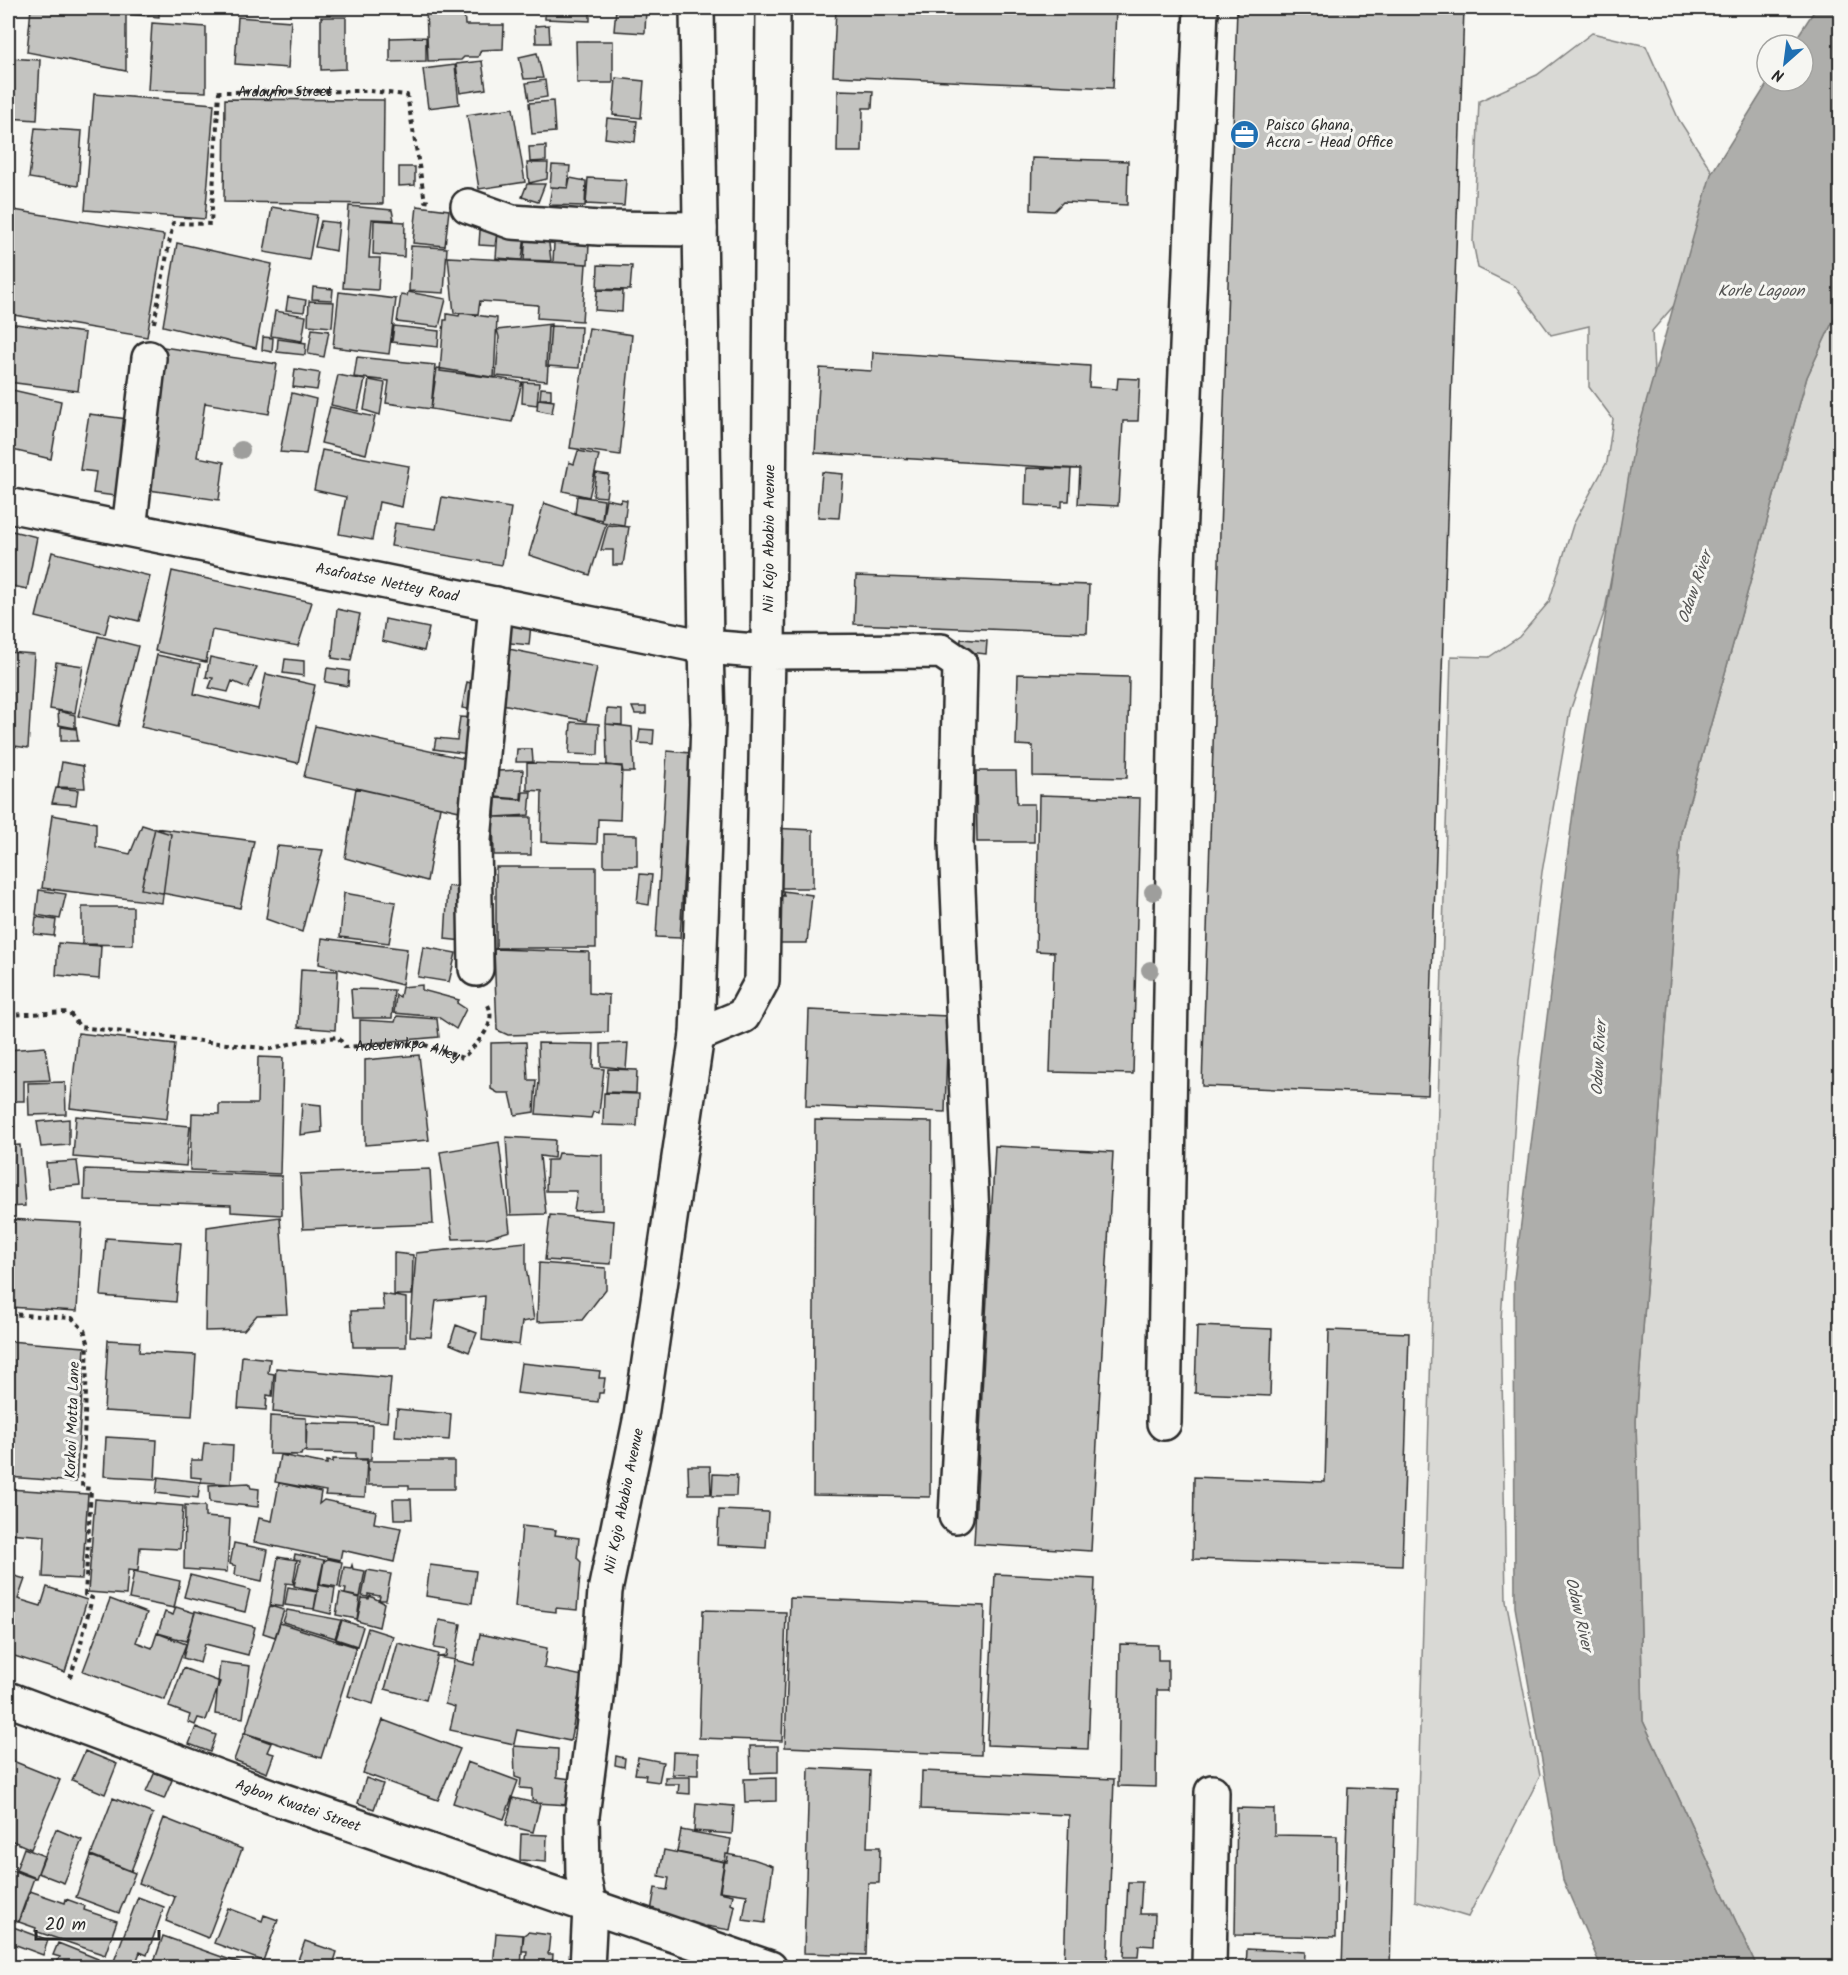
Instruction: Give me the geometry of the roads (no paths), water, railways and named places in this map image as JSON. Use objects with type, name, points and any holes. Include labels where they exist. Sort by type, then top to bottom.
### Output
[{"type":"street","name":"Nii Kojo Ababio Avenue","points":[[587,1968],[590,1908],[583,1875],[582,1816],[597,1698],[605,1591],[640,1416],[697,1035],[708,723],[697,8]]},
{"type":"street","name":"Nii Kojo Ababio Avenue","points":[[697,1035],[743,1016],[762,981],[768,652],[773,8]]},
{"type":"street","points":[[1164,1423],[1178,564],[1201,8]]},
{"type":"street","points":[[468,206],[512,222],[599,228],[700,229]]},
{"type":"street","points":[[129,529],[149,358]]},
{"type":"street","name":"Asafoatse Nettey Road","points":[[8,504],[706,647],[768,652],[941,651],[960,664],[956,843],[972,1216],[956,1516]]},
{"type":"street","points":[[476,969],[474,840],[496,604]]},
{"type":"street","name":"Agbon Kwatei Street","points":[[8,1700],[590,1908],[770,1968]]},
{"type":"street","points":[[1209,1968],[1212,1792]]},
{"type":"water","name":"Korle Lagoon","points":[[1816,8],[1840,8],[1840,306],[1807,377],[1681,832],[1636,1421],[1643,1721],[1757,1967],[1601,1967],[1563,1880],[1515,1607],[1514,1279],[1575,796],[1634,445],[1711,174],[1762,93],[1815,93],[1815,33],[1800,33]]},
{"type":"place","name":"Paisco Ghana, Accra - Head Office","points":[[1245,134]]},
{"type":"water label","name":"Odaw River","points":[[1694,587]]},
{"type":"water label","name":"Odaw River","points":[[1598,1058]]},
{"type":"water label","name":"Odaw River","points":[[1580,1614]]}]
